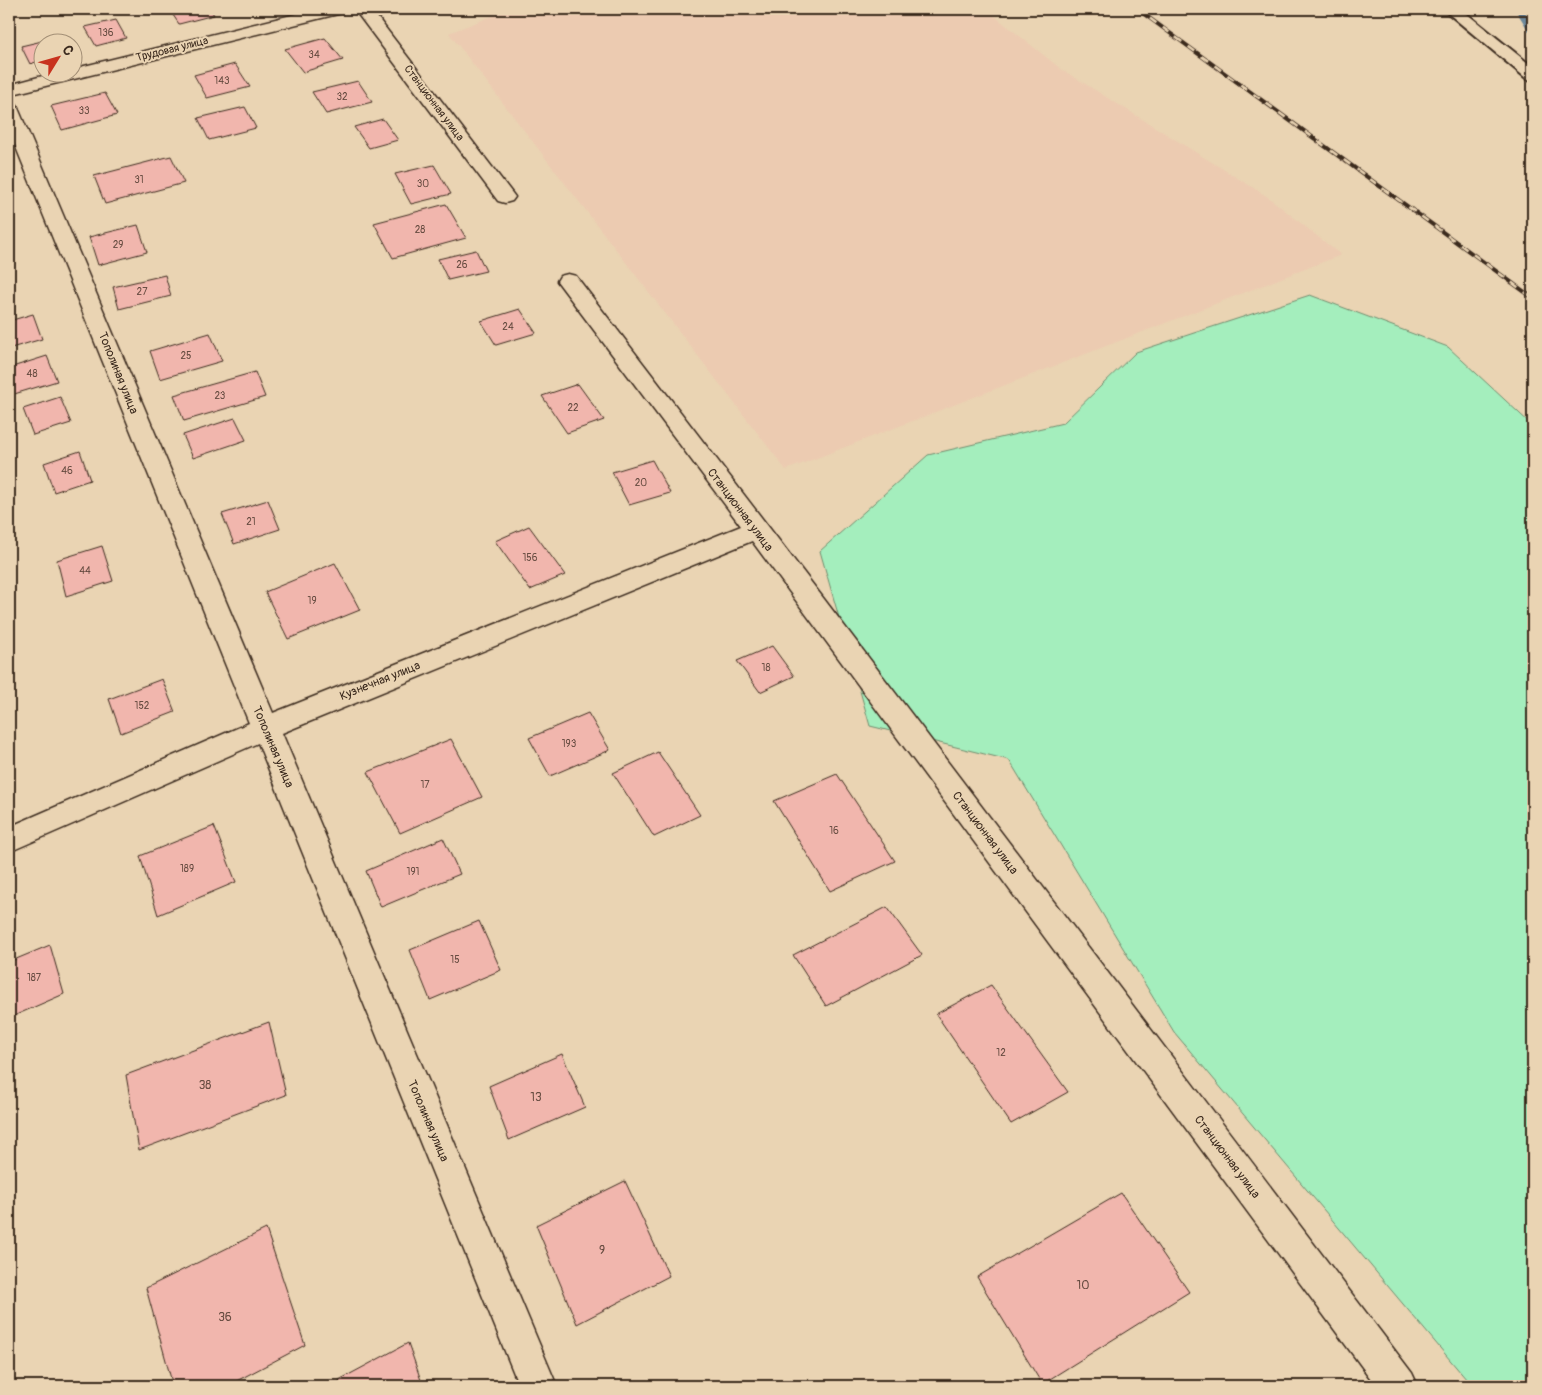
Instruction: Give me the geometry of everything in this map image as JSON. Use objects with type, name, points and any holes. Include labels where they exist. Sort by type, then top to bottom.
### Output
[{"type":"street","name":"Трудовая улица","points":[[9,90],[336,9]]},
{"type":"street","name":"Станционная улица","points":[[362,9],[505,197]]},
{"type":"street","name":"Тополиная улица","points":[[9,108],[538,1386]]},
{"type":"street","name":"Станционная улица","points":[[568,281],[755,530],[821,614],[1399,1386]]},
{"type":"street","name":"Кузнечная улица","points":[[9,840],[265,728],[755,530]]},
{"type":"lane","points":[[1451,9],[1533,75]]},
{"type":"shaded area","points":[[510,9],[986,9],[1061,69],[1268,197],[1341,255],[786,470],[449,33]]},
{"type":"green space","points":[[1310,295],[1448,347],[1533,426],[1533,1386],[1472,1386],[1174,1032],[1009,760],[870,726],[820,551],[928,455],[1063,423],[1136,352]]},
{"type":"building","points":[[169,9],[210,9],[214,15],[179,24]]},
{"type":"building","points":[[116,20],[126,38],[96,46],[85,27]]},
{"type":"building","points":[[325,38],[343,60],[303,72],[285,49]]},
{"type":"building","points":[[32,43],[32,63],[30,64],[21,46]]},
{"type":"building","points":[[235,64],[250,87],[207,98],[194,75]]},
{"type":"building","points":[[358,81],[372,102],[326,114],[312,92]]},
{"type":"building","points":[[105,93],[117,115],[62,130],[51,106]]},
{"type":"building","points":[[245,107],[256,128],[209,140],[198,118]]},
{"type":"building","points":[[383,119],[398,140],[369,148],[354,127]]},
{"type":"building","points":[[171,156],[184,183],[105,204],[94,176]]},
{"type":"building","points":[[434,165],[451,194],[411,204],[395,174]]},
{"type":"building","points":[[446,204],[466,238],[393,258],[374,223]]},
{"type":"building","points":[[138,225],[147,252],[98,265],[89,237]]},
{"type":"building","points":[[476,250],[486,271],[448,280],[438,259]]},
{"type":"building","points":[[165,275],[171,296],[119,309],[113,287]]},
{"type":"building","points":[[520,309],[536,333],[496,345],[481,321]]},
{"type":"building","points":[[33,314],[42,339],[11,348],[9,321]]},
{"type":"building","points":[[210,333],[222,361],[160,379],[150,351]]},
{"type":"building","points":[[47,356],[57,381],[11,395],[9,389],[9,368]]},
{"type":"building","points":[[255,372],[265,397],[184,421],[174,395]]},
{"type":"building","points":[[578,384],[604,420],[567,433],[542,396]]},
{"type":"building","points":[[60,397],[71,423],[33,435],[23,409]]},
{"type":"building","points":[[235,418],[246,440],[193,458],[183,435]]},
{"type":"building","points":[[80,451],[90,480],[54,492],[44,463]]},
{"type":"building","points":[[652,460],[670,493],[629,505],[612,472]]},
{"type":"building","points":[[268,500],[280,529],[234,544],[222,514]]},
{"type":"building","points":[[529,526],[565,575],[530,590],[495,541]]},
{"type":"building","points":[[102,546],[113,581],[66,596],[57,560]]},
{"type":"building","points":[[335,563],[360,610],[288,639],[265,592]]},
{"type":"building","points":[[772,646],[794,676],[760,692],[737,661]]},
{"type":"building","points":[[162,679],[175,712],[121,733],[109,699]]},
{"type":"building","points":[[588,713],[610,750],[550,776],[529,738]]},
{"type":"building","points":[[451,739],[482,797],[400,833],[368,772]]},
{"type":"building","points":[[658,752],[700,815],[654,837],[613,773]]},
{"type":"building","points":[[837,774],[895,861],[830,891],[774,801]]},
{"type":"building","points":[[214,826],[236,882],[158,915],[140,856]]},
{"type":"building","points":[[443,838],[460,874],[381,907],[366,871]]},
{"type":"building","points":[[887,907],[922,955],[826,1006],[793,955]]},
{"type":"building","points":[[479,921],[501,970],[430,1000],[410,950]]},
{"type":"building","points":[[50,945],[64,994],[9,1018],[9,962]]},
{"type":"building","points":[[991,985],[1068,1092],[1011,1124],[936,1014]]},
{"type":"building","points":[[269,1022],[286,1095],[139,1150],[126,1075]]},
{"type":"building","points":[[562,1054],[585,1107],[509,1140],[489,1086]]},
{"type":"building","points":[[625,1181],[669,1276],[577,1324],[536,1225]]},
{"type":"building","points":[[1121,1193],[1189,1292],[1042,1384],[977,1277]]},
{"type":"building","points":[[266,1229],[305,1345],[227,1386],[173,1386],[146,1288]]},
{"type":"building","points":[[408,1343],[423,1386],[341,1386],[339,1380]]},
{"type":"waterway","points":[[1519,9],[1533,31]]},
{"type":"railway","points":[[1137,9],[1533,298]]}]
